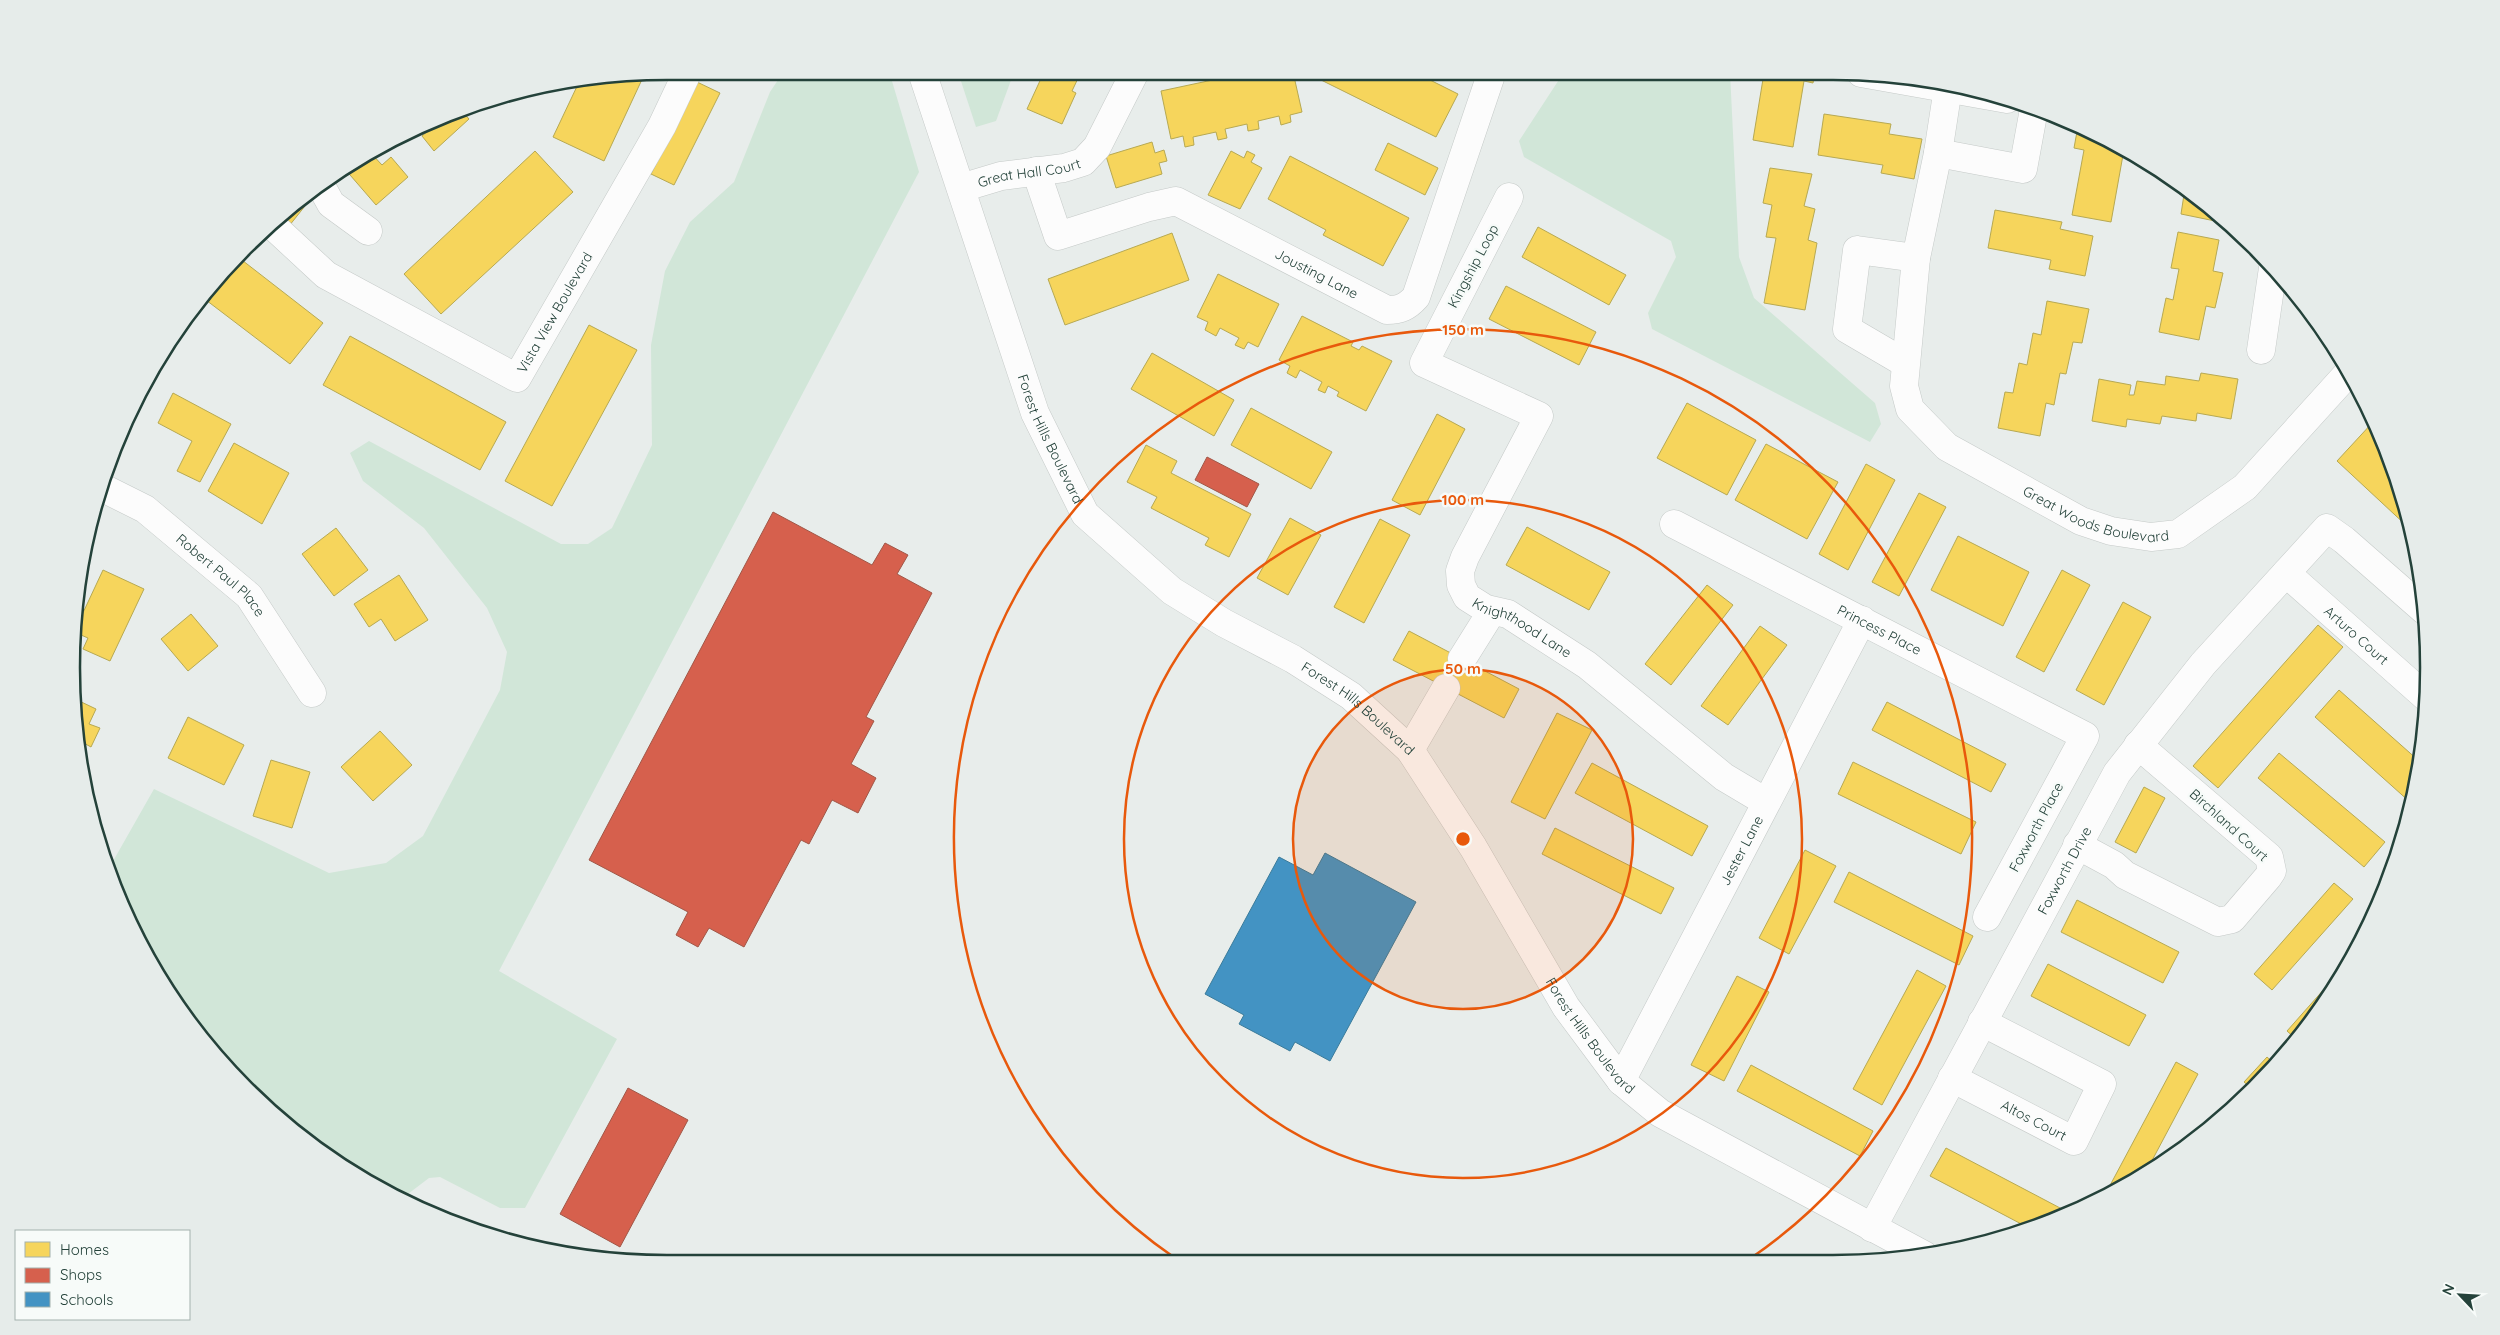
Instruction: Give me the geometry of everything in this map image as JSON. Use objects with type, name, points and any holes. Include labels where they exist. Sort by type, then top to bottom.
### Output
[{"type":"street","name":"Vista View Boulevard","points":[[277,229],[326,275],[517,378],[662,126],[684,80]]},
{"type":"street","name":"Forest Hills Boulevard","points":[[925,80],[1035,413],[1084,514],[1172,591],[1224,623],[1293,659],[1350,696],[1410,750],[1474,847],[1566,1007],[1621,1081],[1660,1113],[1913,1249]]},
{"type":"street","name":"Great Hall Court","points":[[961,188],[1001,176],[1064,168],[1083,162],[1097,147],[1131,80]]},
{"type":"street","name":"Jousting Lane","points":[[1036,171],[1058,236],[1149,207],[1176,201],[1387,310],[1398,310],[1409,306],[1416,297],[1489,80]]},
{"type":"street","name":"Great Woods Boulevard","points":[[1948,91],[1938,153],[1916,258],[1904,386],[1910,409],[1947,447],[2081,521],[2111,530],[2151,537],[2178,534],[2236,495],[2343,378]]},
{"type":"street","points":[[1938,153],[2023,169],[2033,116]]},
{"type":"street","points":[[324,191],[331,204],[368,231]]},
{"type":"street","name":"Kingship Loop","points":[[1424,362],[1509,197]]},
{"type":"street","points":[[1905,363],[1847,328],[1857,250],[1916,258]]},
{"type":"street","points":[[2262,350],[2277,283]]},
{"type":"street","name":"Knighthood Lane","points":[[1424,362],[1538,416],[1460,571],[1461,584],[1467,597],[1492,610],[1508,614],[1587,665],[1724,777],[1766,802]]},
{"type":"street","name":"Robert Paul Place","points":[[108,490],[145,509],[249,596],[312,693]]},
{"type":"street","name":"Princess Place","points":[[1674,524],[2084,736]]},
{"type":"street","name":"Foxworth Drive","points":[[1872,1228],[2117,772],[2203,664],[2327,528],[2344,540],[2416,603]]},
{"type":"street","name":"Arturo Court","points":[[2286,573],[2419,691]]},
{"type":"street","points":[[1462,659],[1492,610]]},
{"type":"street","name":"Jester Lane","points":[[1621,1081],[1862,620]]},
{"type":"street","points":[[1410,750],[1446,688]]},
{"type":"street","name":"Foxworth Place","points":[[1987,917],[2084,736]]},
{"type":"street","name":"Birchland Court","points":[[2077,845],[2114,865],[2125,875],[2218,922],[2232,920],[2272,871],[2269,857],[2138,745]]},
{"type":"street","name":"Altos Court","points":[[1952,1078],[2074,1141],[2102,1084],[1982,1022]]},
{"type":"green space","points":[[778,80],[892,80],[919,172],[499,971],[617,1039],[525,1208],[500,1208],[440,1177],[429,1178],[408,1194],[341,1156],[310,1134],[252,1083],[226,1055],[201,1025],[159,961],[141,927],[113,861],[154,789],[329,873],[386,863],[423,836],[500,690],[507,652],[487,608],[424,528],[363,481],[350,453],[369,441],[561,544],[588,544],[612,528],[652,445],[651,345],[665,271],[690,222],[734,182],[770,92]]},
{"type":"green space","points":[[961,80],[1011,80],[996,121],[976,127]]},
{"type":"green space","points":[[1559,80],[1730,80],[1739,257],[1754,298],[1875,403],[1881,424],[1870,442],[1652,329],[1648,313],[1676,257],[1671,241],[1524,157],[1519,141]]},
{"type":"building: Homes","points":[[1040,80],[1077,80],[1072,91],[1076,93],[1062,124],[1027,109]]},
{"type":"building: Homes","points":[[1213,80],[1295,80],[1302,112],[1290,115],[1291,122],[1281,125],[1279,116],[1258,121],[1259,129],[1248,131],[1247,124],[1225,129],[1227,138],[1218,140],[1216,132],[1193,137],[1194,145],[1185,147],[1183,136],[1171,139],[1161,91]]},
{"type":"building: Homes","points":[[1321,80],[1430,80],[1458,94],[1436,137]]},
{"type":"building: Homes","points":[[1763,80],[1814,80],[1813,83],[1804,81],[1793,147],[1753,140]]},
{"type":"building: Homes","points":[[641,81],[604,161],[553,137],[577,87]]},
{"type":"building: Homes","points":[[697,82],[720,93],[674,185],[651,174]]},
{"type":"building: Homes","points":[[1824,114],[1891,124],[1889,134],[1922,139],[1914,179],[1881,173],[1883,165],[1818,155]]},
{"type":"building: Homes","points":[[466,116],[469,119],[434,151],[422,136]]},
{"type":"building: Homes","points":[[2077,134],[2123,157],[2111,222],[2072,215],[2084,150],[2074,148]]},
{"type":"building: Homes","points":[[1152,142],[1155,153],[1164,150],[1167,161],[1159,163],[1162,174],[1116,188],[1106,156]]},
{"type":"building: Homes","points":[[1388,143],[1438,168],[1425,195],[1375,170]]},
{"type":"building: Homes","points":[[535,151],[573,192],[441,314],[404,274]]},
{"type":"building: Homes","points":[[1231,151],[1244,158],[1247,151],[1255,155],[1251,162],[1262,168],[1240,209],[1208,195]]},
{"type":"building: Homes","points":[[1290,156],[1409,218],[1383,266],[1323,235],[1326,230],[1268,199]]},
{"type":"building: Homes","points":[[391,157],[408,177],[376,205],[349,174],[376,158],[382,165]]},
{"type":"building: Homes","points":[[1770,168],[1812,174],[1804,206],[1815,209],[1808,240],[1817,243],[1805,310],[1764,303],[1776,238],[1766,237],[1772,205],[1763,203]]},
{"type":"building: Homes","points":[[2184,197],[2214,221],[2181,214]]},
{"type":"building: Homes","points":[[305,206],[305,206],[289,226],[284,222]]},
{"type":"building: Homes","points":[[1995,210],[2062,222],[2060,229],[2093,236],[2085,276],[2049,269],[2051,260],[1988,248]]},
{"type":"building: Homes","points":[[1538,227],[1626,275],[1609,305],[1522,257]]},
{"type":"building: Homes","points":[[2178,232],[2219,240],[2213,271],[2223,273],[2215,308],[2206,306],[2199,340],[2159,332],[2166,298],[2173,300],[2179,269],[2171,268]]},
{"type":"building: Homes","points":[[1172,233],[1189,280],[1065,325],[1048,279]]},
{"type":"building: Homes","points":[[243,261],[323,323],[290,364],[208,302]]},
{"type":"building: Homes","points":[[1218,274],[1279,304],[1258,347],[1248,342],[1244,349],[1235,345],[1239,338],[1220,328],[1216,336],[1205,330],[1208,322],[1197,317]]},
{"type":"building: Homes","points":[[1506,286],[1596,332],[1579,365],[1489,319]]},
{"type":"building: Homes","points":[[2047,301],[2089,309],[2082,343],[2073,342],[2066,374],[2060,373],[2054,405],[2046,403],[2040,436],[1998,428],[2005,392],[2013,393],[2019,363],[2027,365],[2033,333],[2041,335]]},
{"type":"building: Homes","points":[[1302,316],[1353,342],[1351,346],[1359,350],[1362,346],[1392,361],[1366,411],[1337,396],[1339,392],[1328,386],[1325,393],[1318,390],[1322,382],[1300,370],[1296,378],[1287,373],[1290,366],[1279,360]]},
{"type":"building: Homes","points":[[589,325],[637,350],[552,506],[505,481]]},
{"type":"building: Homes","points":[[350,336],[506,422],[480,470],[323,385]]},
{"type":"building: Homes","points":[[1152,353],[1234,400],[1214,436],[1131,389]]},
{"type":"building: Homes","points":[[2201,373],[2238,379],[2231,419],[2197,413],[2196,421],[2162,416],[2160,424],[2127,419],[2126,427],[2092,421],[2099,379],[2131,385],[2129,395],[2134,395],[2137,381],[2165,385],[2166,376],[2199,381]]},
{"type":"building: Homes","points":[[173,393],[231,424],[200,482],[177,471],[192,441],[158,423]]},
{"type":"building: Homes","points":[[1687,403],[1756,440],[1727,495],[1657,458]]},
{"type":"building: Homes","points":[[1251,408],[1332,452],[1311,489],[1231,445]]},
{"type":"building: Homes","points":[[1437,414],[1465,429],[1420,515],[1392,500]]},
{"type":"building: Homes","points":[[2368,428],[2389,479],[2401,521],[2337,461]]},
{"type":"building: Homes","points":[[234,443],[289,473],[262,524],[208,491]]},
{"type":"building: Homes","points":[[1766,444],[1838,482],[1807,539],[1735,500]]},
{"type":"building: Homes","points":[[1146,445],[1177,461],[1171,473],[1251,514],[1229,557],[1205,545],[1209,538],[1151,508],[1157,497],[1127,482]]},
{"type":"building: Homes","points":[[1866,464],[1895,480],[1848,570],[1819,554]]},
{"type":"building: Homes","points":[[1919,493],[1946,507],[1899,596],[1872,582]]},
{"type":"building: Homes","points":[[1290,518],[1321,535],[1288,595],[1257,578]]},
{"type":"building: Homes","points":[[1380,519],[1410,535],[1364,623],[1334,607]]},
{"type":"building: Homes","points":[[1527,527],[1610,572],[1589,610],[1506,565]]},
{"type":"building: Homes","points":[[336,528],[368,570],[334,596],[302,554]]},
{"type":"building: Homes","points":[[1958,536],[2029,572],[2003,626],[1931,590]]},
{"type":"building: Homes","points":[[103,570],[144,589],[110,661],[83,649],[88,638],[81,635],[83,614]]},
{"type":"building: Homes","points":[[2062,570],[2090,585],[2044,672],[2016,657]]},
{"type":"building: Homes","points":[[399,575],[428,620],[395,641],[381,619],[369,627],[354,604]]},
{"type":"building: Homes","points":[[1707,585],[1733,605],[1671,685],[1645,664]]},
{"type":"building: Homes","points":[[2123,602],[2151,617],[2104,705],[2076,690]]},
{"type":"building: Homes","points":[[191,614],[218,646],[188,671],[161,639]]},
{"type":"building: Homes","points":[[2318,625],[2343,647],[2218,788],[2193,766]]},
{"type":"building: Homes","points":[[1760,626],[1787,645],[1728,725],[1701,706]]},
{"type":"building: Homes","points":[[1409,631],[1519,689],[1504,718],[1393,660]]},
{"type":"building: Homes","points":[[2339,690],[2413,756],[2405,798],[2315,717]]},
{"type":"building: Homes","points":[[81,702],[96,709],[89,724],[100,728],[91,747],[85,744]]},
{"type":"building: Homes","points":[[1887,702],[2006,764],[1991,792],[1872,730]]},
{"type":"building: Homes","points":[[1557,713],[1592,730],[1545,819],[1511,802]]},
{"type":"building: Homes","points":[[188,717],[244,745],[224,785],[168,758]]},
{"type":"building: Homes","points":[[380,731],[412,765],[373,801],[341,767]]},
{"type":"building: Homes","points":[[2279,753],[2385,842],[2364,867],[2258,778]]},
{"type":"building: Homes","points":[[271,760],[310,772],[292,828],[253,816]]},
{"type":"building: Homes","points":[[1853,762],[1976,822],[1961,854],[1838,794]]},
{"type":"building: Homes","points":[[1592,763],[1708,826],[1692,856],[1575,793]]},
{"type":"building: Homes","points":[[2144,787],[2165,798],[2136,853],[2115,842]]},
{"type":"building: Homes","points":[[1555,828],[1674,888],[1661,914],[1542,854]]},
{"type":"building: Homes","points":[[1805,850],[1836,866],[1789,954],[1759,938]]},
{"type":"building: Homes","points":[[1849,872],[1973,936],[1959,965],[1834,902]]},
{"type":"building: Homes","points":[[2334,883],[2353,899],[2272,990],[2254,974]]},
{"type":"building: Homes","points":[[2077,900],[2179,952],[2163,983],[2061,932]]},
{"type":"building: Homes","points":[[2048,964],[2146,1015],[2129,1046],[2031,996]]},
{"type":"building: Homes","points":[[1917,970],[1946,986],[1882,1105],[1853,1089]]},
{"type":"building: Homes","points":[[1737,976],[1769,992],[1724,1081],[1691,1065]]},
{"type":"building: Homes","points":[[2324,990],[2291,1035],[2287,1031]]},
{"type":"building: Homes","points":[[2267,1057],[2270,1060],[2247,1084],[2244,1082]]},
{"type":"building: Homes","points":[[2176,1062],[2198,1074],[2152,1160],[2111,1184]]},
{"type":"building: Homes","points":[[1751,1065],[1873,1131],[1860,1156],[1737,1091]]},
{"type":"building: Homes","points":[[1946,1148],[2061,1208],[2021,1224],[1930,1176]]},
{"type":"building: Shops","points":[[1207,457],[1259,484],[1247,507],[1195,480]]},
{"type":"building: Shops","points":[[773,512],[872,565],[885,543],[908,555],[897,574],[932,593],[866,717],[874,721],[851,764],[876,778],[858,813],[832,800],[809,844],[801,840],[744,947],[709,928],[698,947],[676,935],[688,912],[589,860]]},
{"type":"building: Shops","points":[[628,1088],[688,1120],[620,1247],[560,1214]]},
{"type":"building: Schools","points":[[1325,853],[1416,902],[1330,1061],[1295,1042],[1290,1051],[1239,1024],[1244,1015],[1205,994],[1279,857],[1313,875]]}]
